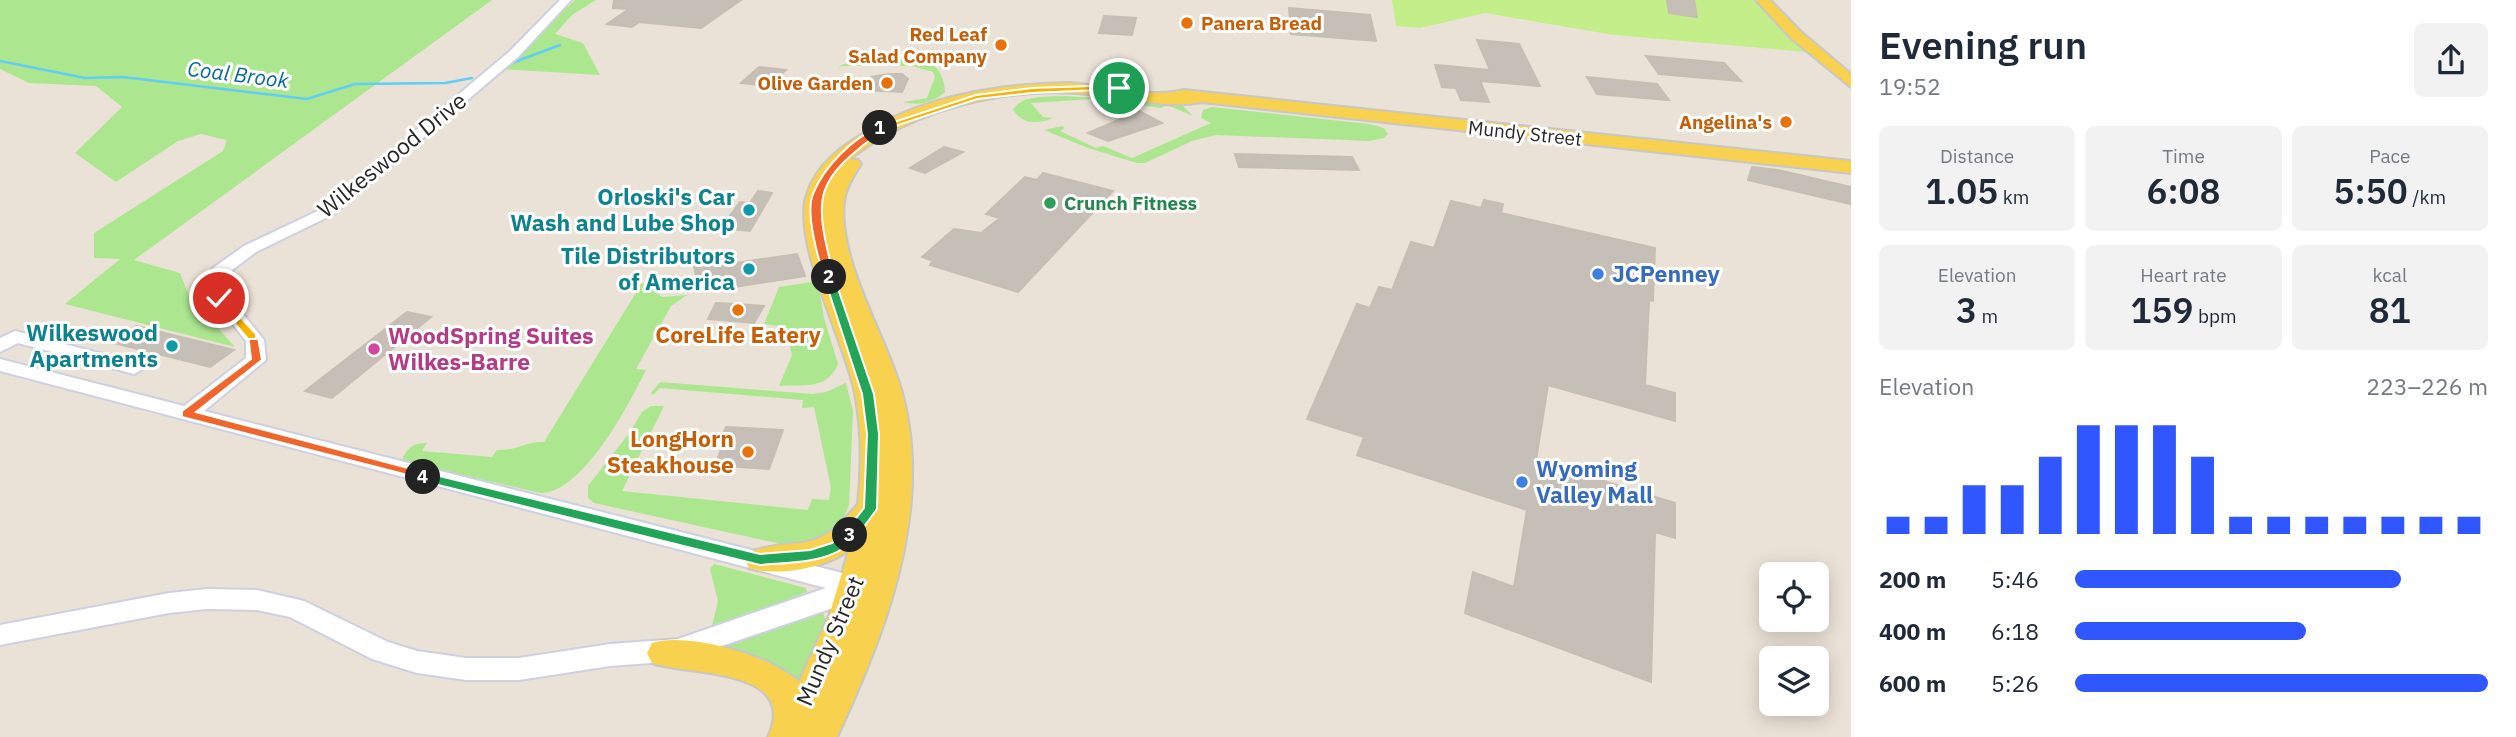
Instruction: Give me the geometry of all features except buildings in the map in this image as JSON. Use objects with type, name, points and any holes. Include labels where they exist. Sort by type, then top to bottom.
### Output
[{"type":"main road","points":[[1763,0],[1796,34],[1851,82]]},
{"type":"main road","points":[[1772,0],[1851,71]]},
{"type":"main road","name":"Mundy Street","points":[[800,732],[842,693],[866,589],[865,550],[870,509],[873,434],[868,394],[823,256],[816,225],[816,195],[841,157],[880,128],[976,97],[1032,90],[1101,90],[1851,167]]},
{"type":"main road","name":"Mundy Street","points":[[866,589],[888,552],[898,484],[896,433],[890,391],[838,241],[834,204],[841,180],[856,159],[892,125]]},
{"type":"main road","points":[[760,560],[810,555],[837,547],[849,537],[870,509]]},
{"type":"main road","points":[[664,653],[713,660],[768,677],[789,695],[800,732]]},
{"type":"street","name":"Wilkeswood Drive","points":[[187,414],[257,360],[255,340],[214,289],[219,272],[250,249],[329,211],[514,54],[566,0]]},
{"type":"street","points":[[0,346],[15,337],[134,368],[99,391]]},
{"type":"street","points":[[0,365],[555,511],[760,560],[866,589]]},
{"type":"street","points":[[0,635],[169,603],[207,599],[257,600],[295,608],[381,651],[441,667],[519,668],[637,652],[664,653],[686,648],[866,589]]},
{"type":"green space","points":[[0,0],[492,0],[134,260],[180,273],[189,296],[235,347],[65,304],[120,259],[94,258],[94,233],[223,151],[227,140],[201,134],[178,141],[116,182],[75,153],[122,107],[96,86],[29,83],[0,69]]},
{"type":"green space","points":[[575,0],[596,0],[572,15],[555,34],[583,43],[600,75],[500,69]]},
{"type":"green space","points":[[1392,0],[1754,0],[1807,52],[1614,35],[1485,13],[1420,28],[1396,26]]},
{"type":"green space","points":[[902,58],[919,59],[932,64],[941,75],[945,92],[925,103],[903,102],[927,98],[935,77],[933,72],[912,66],[842,66],[837,69],[843,64]]},
{"type":"green space","points":[[1065,96],[1172,102],[1183,106],[1193,116],[1167,105],[1161,108],[1094,99],[1031,103],[1043,117],[1054,118],[1042,121],[1026,121],[1013,110],[1022,101],[1029,99]]},
{"type":"green space","points":[[1212,107],[1369,124],[1384,128],[1388,134],[1384,138],[1370,141],[1216,135],[1192,141],[1145,163],[1137,163],[1088,148],[1044,130],[1062,126],[1065,128],[1060,131],[1096,148],[1103,146],[1132,158],[1211,123],[1201,118],[1203,110]]},
{"type":"green space","points":[[818,281],[824,318],[838,364],[833,373],[821,382],[779,386],[792,355],[785,327],[764,324],[779,287]]},
{"type":"green space","points":[[642,283],[662,297],[687,295],[671,306],[636,369],[646,370],[628,404],[603,444],[573,479],[557,489],[541,493],[404,462],[403,457],[408,450],[418,444],[427,443],[422,451],[492,457],[497,450],[544,442]]},
{"type":"green space","points":[[660,382],[812,394],[826,392],[846,383],[853,411],[849,505],[840,527],[829,537],[790,546],[594,503],[588,498],[588,486],[642,412],[651,406],[664,406],[622,491],[808,510],[812,499],[829,500],[831,488],[814,407],[802,408],[803,400],[660,388],[653,395],[651,393]]},
{"type":"green space","points":[[714,564],[806,588],[807,592],[711,630],[718,601],[710,569]]},
{"type":"green space","points":[[810,613],[823,613],[827,623],[797,686],[723,647]]},
{"type":"waterway","name":"Coal Brook","points":[[512,63],[560,45]]},
{"type":"waterway","name":"Coal Brook","points":[[0,61],[85,78],[123,77],[307,99],[355,84],[445,83],[472,78]]},
{"type":"place","name":"Panera Bread","points":[[1187,23]]},
{"type":"place","name":"Red Leaf Salad Company","points":[[1001,45]]},
{"type":"place","name":"Olive Garden","points":[[887,83]]},
{"type":"place","name":"Angelina's","points":[[1786,122]]},
{"type":"place","name":"Crunch Fitness","points":[[1050,203]]},
{"type":"place","name":"Orloski's Car Wash and Lube Shop","points":[[749,210]]},
{"type":"place","name":"Tile Distributors of America","points":[[749,269]]},
{"type":"place","name":"JCPenney","points":[[1598,274]]},
{"type":"place","name":"CoreLife Eatery","points":[[738,310]]},
{"type":"place","name":"Wilkeswood Apartments","points":[[172,346]]},
{"type":"place","name":"WoodSpring Suites Wilkes-Barre","points":[[374,349]]},
{"type":"place","name":"LongHorn Steakhouse","points":[[748,452]]},
{"type":"place","name":"Wyoming Valley Mall","points":[[1522,482]]},
{"type":"route","points":[[219,298],[255,340],[257,360],[187,414],[555,511],[760,560],[810,555],[837,547],[849,537],[870,509],[873,484],[873,434],[868,394],[834,294],[816,225],[816,195],[825,179],[841,157],[880,128],[945,105],[976,97],[1032,90],[1119,88]]}]
